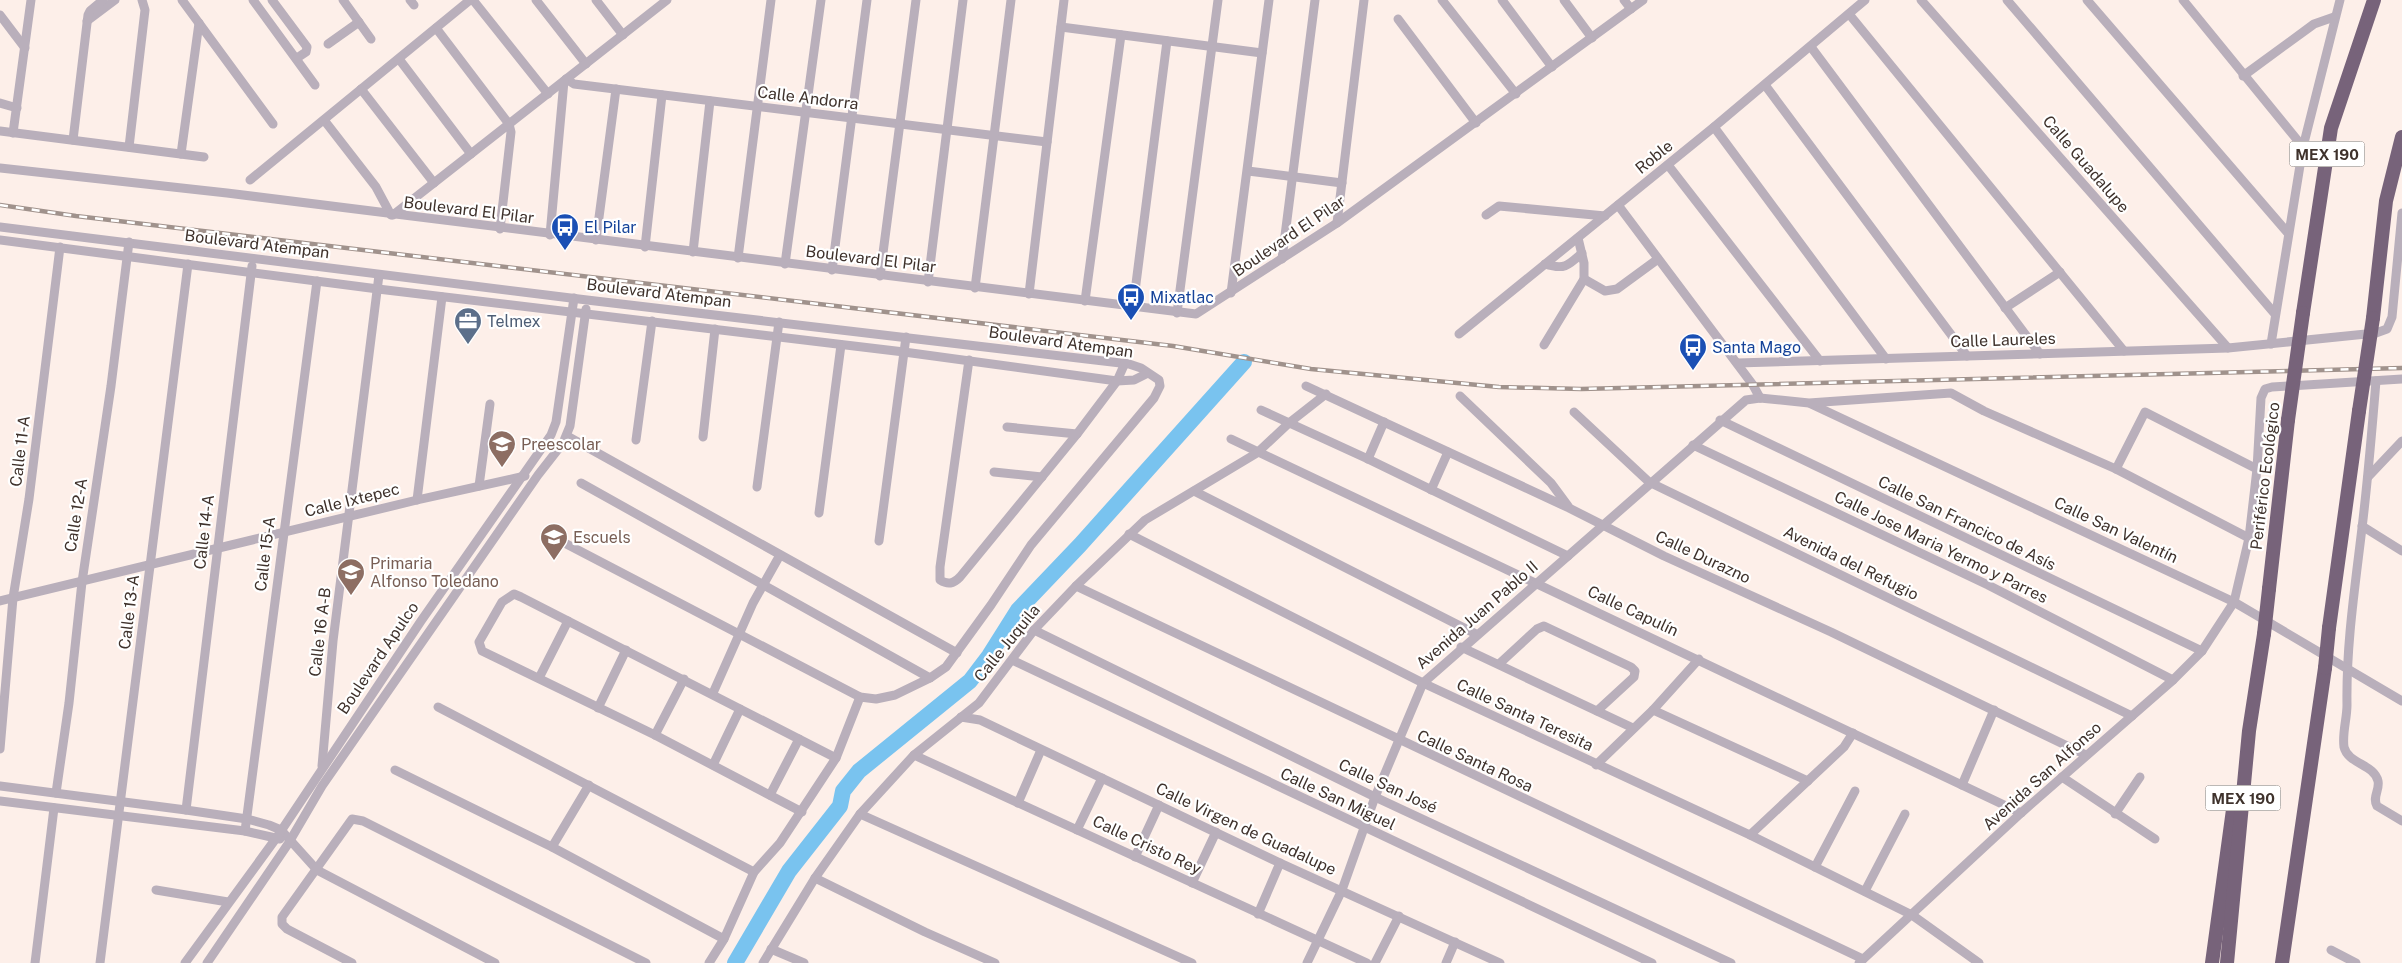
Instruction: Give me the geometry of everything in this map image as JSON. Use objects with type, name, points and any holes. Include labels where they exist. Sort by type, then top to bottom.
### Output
[{"type":"highway","name":"Periférico Ecológico","points":[[2227,963],[2249,731],[2264,634],[2288,420],[2331,128],[2374,0]]},
{"type":"highway","name":"MEX 190","points":[[2282,963],[2373,318],[2386,201],[2402,137]]},
{"type":"highway","points":[[2212,963],[2232,807],[2249,731]]},
{"type":"highway","points":[[2288,920],[2292,963]]},
{"type":"street","points":[[13,133],[31,0]]},
{"type":"street","points":[[73,140],[87,21],[90,11],[103,0]]},
{"type":"street","points":[[87,21],[115,0]]},
{"type":"street","points":[[129,147],[145,10],[142,0]]},
{"type":"street","points":[[182,0],[273,124]]},
{"type":"street","points":[[253,0],[315,85]]},
{"type":"street","points":[[272,0],[306,44],[307,50],[297,58]]},
{"type":"street","points":[[343,0],[371,39]]},
{"type":"street","points":[[250,180],[472,0],[548,94]]},
{"type":"street","points":[[536,0],[586,64]]},
{"type":"street","points":[[596,0],[622,35]]},
{"type":"street","points":[[738,258],[771,0]]},
{"type":"street","points":[[785,264],[821,0]]},
{"type":"street","points":[[832,270],[867,0]]},
{"type":"street","points":[[880,276],[916,0]]},
{"type":"street","points":[[928,282],[963,0]]},
{"type":"street","points":[[975,288],[1011,0]]},
{"type":"street","points":[[1029,294],[1064,0]]},
{"type":"street","points":[[1177,313],[1218,0]]},
{"type":"street","points":[[1231,293],[1269,0]]},
{"type":"street","points":[[1282,259],[1315,0]]},
{"type":"street","points":[[1337,223],[1364,0]]},
{"type":"street","points":[[1442,0],[1516,94]]},
{"type":"street","points":[[1502,0],[1552,68]]},
{"type":"street","points":[[1564,0],[1592,38]]},
{"type":"street","points":[[1624,0],[1631,9]]},
{"type":"street","name":"Boulevard El Pilar","points":[[0,168],[227,193],[500,229],[1190,314],[1202,312],[1337,223],[1643,0]]},
{"type":"street","name":"Roble","points":[[1459,334],[1765,86],[1865,0]]},
{"type":"street","name":"Calle Guadalupe","points":[[1921,0],[2228,348]]},
{"type":"street","points":[[2007,0],[2275,314]]},
{"type":"street","points":[[2087,0],[2287,232]]},
{"type":"street","points":[[2183,0],[2242,76],[2303,147]]},
{"type":"street","points":[[2271,344],[2287,232],[2303,147],[2334,17],[2340,0]]},
{"type":"street","points":[[324,120],[376,187],[392,215],[586,64],[661,2]]},
{"type":"street","points":[[1849,14],[2124,351]]},
{"type":"street","points":[[0,15],[24,48]]},
{"type":"street","points":[[2242,76],[2314,24],[2334,17]]},
{"type":"street","points":[[1398,19],[1476,123]]},
{"type":"street","points":[[328,44],[359,22]]},
{"type":"street","points":[[181,154],[199,23]]},
{"type":"street","points":[[1061,27],[1262,53]]},
{"type":"street","points":[[436,28],[509,124],[511,132],[500,229]]},
{"type":"street","points":[[1085,301],[1121,35]]},
{"type":"street","points":[[1133,307],[1167,41]]},
{"type":"street","points":[[1811,47],[2040,354]]},
{"type":"street","points":[[399,59],[471,154]]},
{"type":"street","points":[[550,235],[565,80]]},
{"type":"street","name":"Calle Andorra","points":[[565,80],[574,84],[1047,142]]},
{"type":"street","points":[[1765,86],[1967,356]]},
{"type":"street","points":[[362,89],[434,183]]},
{"type":"street","points":[[596,240],[616,89]]},
{"type":"street","points":[[645,246],[662,95]]},
{"type":"street","points":[[693,252],[710,101]]},
{"type":"street","points":[[0,103],[17,108]]},
{"type":"street","points":[[1714,127],[1886,359]]},
{"type":"street","points":[[0,131],[204,156]]},
{"type":"street","points":[[1668,165],[1820,361]]},
{"type":"street","points":[[1248,171],[1342,183]]},
{"type":"street","points":[[1618,205],[1737,363],[1760,398],[1809,403],[1951,393],[1984,411],[2116,469],[2249,538]]},
{"type":"street","points":[[1486,215],[1499,206],[1605,216]]},
{"type":"street","name":"Calle Laureles","points":[[1737,363],[2228,348],[2376,333],[2387,329],[2392,317],[2402,213]]},
{"type":"street","name":"Boulevard Atempan","points":[[0,229],[129,242],[587,300],[1125,363],[1136,366],[1146,374],[1134,380],[1117,381],[969,360],[442,297],[0,240]]},
{"type":"street","points":[[1544,345],[1584,279],[1585,271],[1578,238]]},
{"type":"street","name":"Calle 12-A","points":[[56,793],[69,703],[82,582],[111,386],[129,242]]},
{"type":"street","name":"Calle 11-A","points":[[0,749],[13,598],[30,498],[60,247]]},
{"type":"street","points":[[1545,264],[1559,268],[1570,264],[1582,253]]},
{"type":"street","name":"Calle 14-A","points":[[186,810],[253,258]]},
{"type":"street","points":[[1584,279],[1605,291],[1617,289],[1658,259]]},
{"type":"street","name":"Calle 13-A","points":[[100,963],[188,264]]},
{"type":"street","points":[[2005,308],[2060,272]]},
{"type":"street","name":"Calle 16 A-B","points":[[322,786],[333,641],[379,274]]},
{"type":"street","name":"Calle 15-A","points":[[245,831],[317,281]]},
{"type":"street","points":[[417,500],[442,297]]},
{"type":"street","name":"Boulevard Apulco","points":[[185,963],[279,833],[547,441],[556,422],[574,298]]},
{"type":"street","name":"Boulevard Apulco","points":[[207,963],[291,844],[322,786],[567,436],[587,300]]},
{"type":"street","points":[[636,440],[652,321]]},
{"type":"street","points":[[757,487],[779,322]]},
{"type":"street","points":[[703,437],[715,329]]},
{"type":"street","points":[[879,540],[906,338]]},
{"type":"street","points":[[819,513],[841,344]]},
{"type":"street","points":[[969,360],[940,567],[940,580],[951,584],[960,577],[1077,434],[1117,381],[1125,363]]},
{"type":"street","points":[[553,538],[740,633],[860,697],[876,699],[895,696],[930,678],[946,667],[958,653],[1031,545],[1154,398],[1160,386],[1159,380],[1146,374]]},
{"type":"street","points":[[2402,379],[2376,381],[2368,477],[2346,667],[2347,709],[2344,725],[2344,746],[2349,755],[2372,771],[2377,778],[2379,783],[2375,798],[2377,806],[2402,821]]},
{"type":"street","name":"Avenida San Alfonso","points":[[1861,961],[2021,813],[2174,680],[2202,651],[2234,602],[2249,538],[2257,469],[2261,398],[2264,389],[2376,381]]},
{"type":"street","name":"Calle Durazno","points":[[1306,386],[1569,508],[2086,755]]},
{"type":"street","name":"Calle Juquila","points":[[763,963],[815,878],[860,814],[914,755],[979,702],[1034,630],[1076,586],[1145,520],[1257,453],[1289,423],[1326,394]]},
{"type":"street","points":[[1460,396],[1551,483],[1569,508]]},
{"type":"street","name":"Avenida Juan Pablo II","points":[[1307,963],[1342,890],[1374,796],[1423,683],[1461,647],[1604,526],[1720,420],[1746,400],[1760,398]]},
{"type":"street","name":"Calle San Valentín","points":[[1809,403],[2234,602],[2402,702]]},
{"type":"street","points":[[479,486],[490,404]]},
{"type":"street","points":[[1261,410],[1368,459],[1568,556]]},
{"type":"street","name":"Avenida del Refugio","points":[[1574,412],[1650,482],[2132,716]]},
{"type":"street","points":[[2116,469],[2145,412],[2257,469]]},
{"type":"street","name":"Calle San Francico de Asís","points":[[1720,420],[2202,651]]},
{"type":"street","points":[[1368,459],[1384,422]]},
{"type":"street","points":[[1007,427],[1077,434]]},
{"type":"street","points":[[567,436],[958,653]]},
{"type":"street","name":"Calle Capulín","points":[[1231,439],[1257,453],[1537,583],[2021,813]]},
{"type":"street","points":[[2368,477],[2402,442]]},
{"type":"street","name":"Calle Jose Maria Yermo y Parres","points":[[1693,445],[1979,581],[2174,680]]},
{"type":"street","points":[[1431,490],[1448,452]]},
{"type":"street","points":[[994,472],[1042,477]]},
{"type":"street","name":"Calle Ixtepec","points":[[0,601],[417,500],[538,475]]},
{"type":"street","points":[[581,483],[930,678]]},
{"type":"street","points":[[1194,492],[1476,634]]},
{"type":"street","points":[[2362,526],[2402,551]]},
{"type":"street","name":"Calle Santa Teresita","points":[[1129,534],[1423,683],[1750,835],[1865,891],[1912,915],[1979,963]]},
{"type":"street","points":[[713,693],[740,633],[780,555]]},
{"type":"street","name":"Calle Santa Rosa","points":[[1076,586],[1861,961]]},
{"type":"street","points":[[802,812],[655,735],[482,651],[479,645],[502,602],[509,595],[514,594],[713,693],[740,709],[836,758]]},
{"type":"street","points":[[539,678],[568,621]]},
{"type":"street","points":[[1499,664],[1537,629],[1544,626],[1631,667],[1635,671],[1634,677],[1597,711]]},
{"type":"street","name":"Calle San José","points":[[1034,630],[1374,796],[1731,963]]},
{"type":"street","points":[[1461,647],[1633,728]]},
{"type":"street","points":[[598,708],[626,650]]},
{"type":"street","name":"Calle San Miguel","points":[[1012,660],[1652,963]]},
{"type":"street","points":[[1596,765],[1653,710],[1698,660]]},
{"type":"street","points":[[655,735],[684,679]]},
{"type":"street","points":[[709,963],[724,939],[754,872],[780,843],[836,758],[860,697]]},
{"type":"street","points":[[979,702],[980,720]]},
{"type":"street","points":[[438,707],[754,872]]},
{"type":"street","points":[[713,765],[740,709]]},
{"type":"street","points":[[1653,710],[1808,781]]},
{"type":"street","points":[[1962,785],[1994,710]]},
{"type":"street","name":"Calle Virgen de Guadalupe","points":[[961,717],[980,720],[1280,863],[1500,963]]},
{"type":"street","points":[[1750,835],[1844,747],[1853,733]]},
{"type":"street","points":[[770,795],[799,739]]},
{"type":"street","points":[[1018,803],[1041,750]]},
{"type":"street","name":"Calle Cristo Rey","points":[[914,755],[1367,963]]},
{"type":"street","points":[[395,770],[552,847],[724,939]]},
{"type":"street","points":[[2062,777],[2115,814],[2155,838]]},
{"type":"street","points":[[2115,814],[2140,777]]},
{"type":"street","points":[[1077,830],[1102,778]]},
{"type":"street","points":[[552,847],[590,785]]},
{"type":"street","points":[[0,786],[122,800],[247,818],[279,833],[317,870],[495,963]]},
{"type":"street","points":[[1815,868],[1856,791]]},
{"type":"street","points":[[0,801],[245,831],[279,833]]},
{"type":"street","points":[[1135,857],[1159,805]]},
{"type":"street","points":[[35,963],[54,808]]},
{"type":"street","points":[[860,814],[1192,963]]},
{"type":"street","points":[[1865,891],[1905,814]]},
{"type":"street","points":[[352,963],[287,929],[282,924],[282,917],[352,819],[363,822],[646,963]]},
{"type":"street","points":[[1192,883],[1216,832]]},
{"type":"street","points":[[1258,914],[1280,863]]},
{"type":"street","points":[[815,878],[994,963]]},
{"type":"street","points":[[156,890],[228,902]]},
{"type":"street","points":[[1376,963],[1399,916]]},
{"type":"street","points":[[1446,963],[1455,942]]},
{"type":"street","points":[[771,949],[804,963]]},
{"type":"street","points":[[2331,950],[2356,963]]},
{"type":"waterway","points":[[735,963],[789,871],[840,806],[843,791],[859,771],[970,681],[989,656],[1018,610],[1080,545],[1244,362]]},
{"type":"railway","points":[[0,205],[76,216],[1173,346],[1311,369],[1499,387],[1581,389],[2402,368]]},
{"type":"place","name":"El Pilar","points":[[565,251]]},
{"type":"place","name":"Mixatlac","points":[[1131,321]]},
{"type":"place","name":"Telmex","points":[[468,345]]},
{"type":"place","name":"Santa Mago","points":[[1693,371]]},
{"type":"place","name":"Preescolar","points":[[502,468]]},
{"type":"place","name":"Escuels","points":[[554,561]]},
{"type":"place","name":"Primaria Alfonso Toledano","points":[[351,596]]}]
